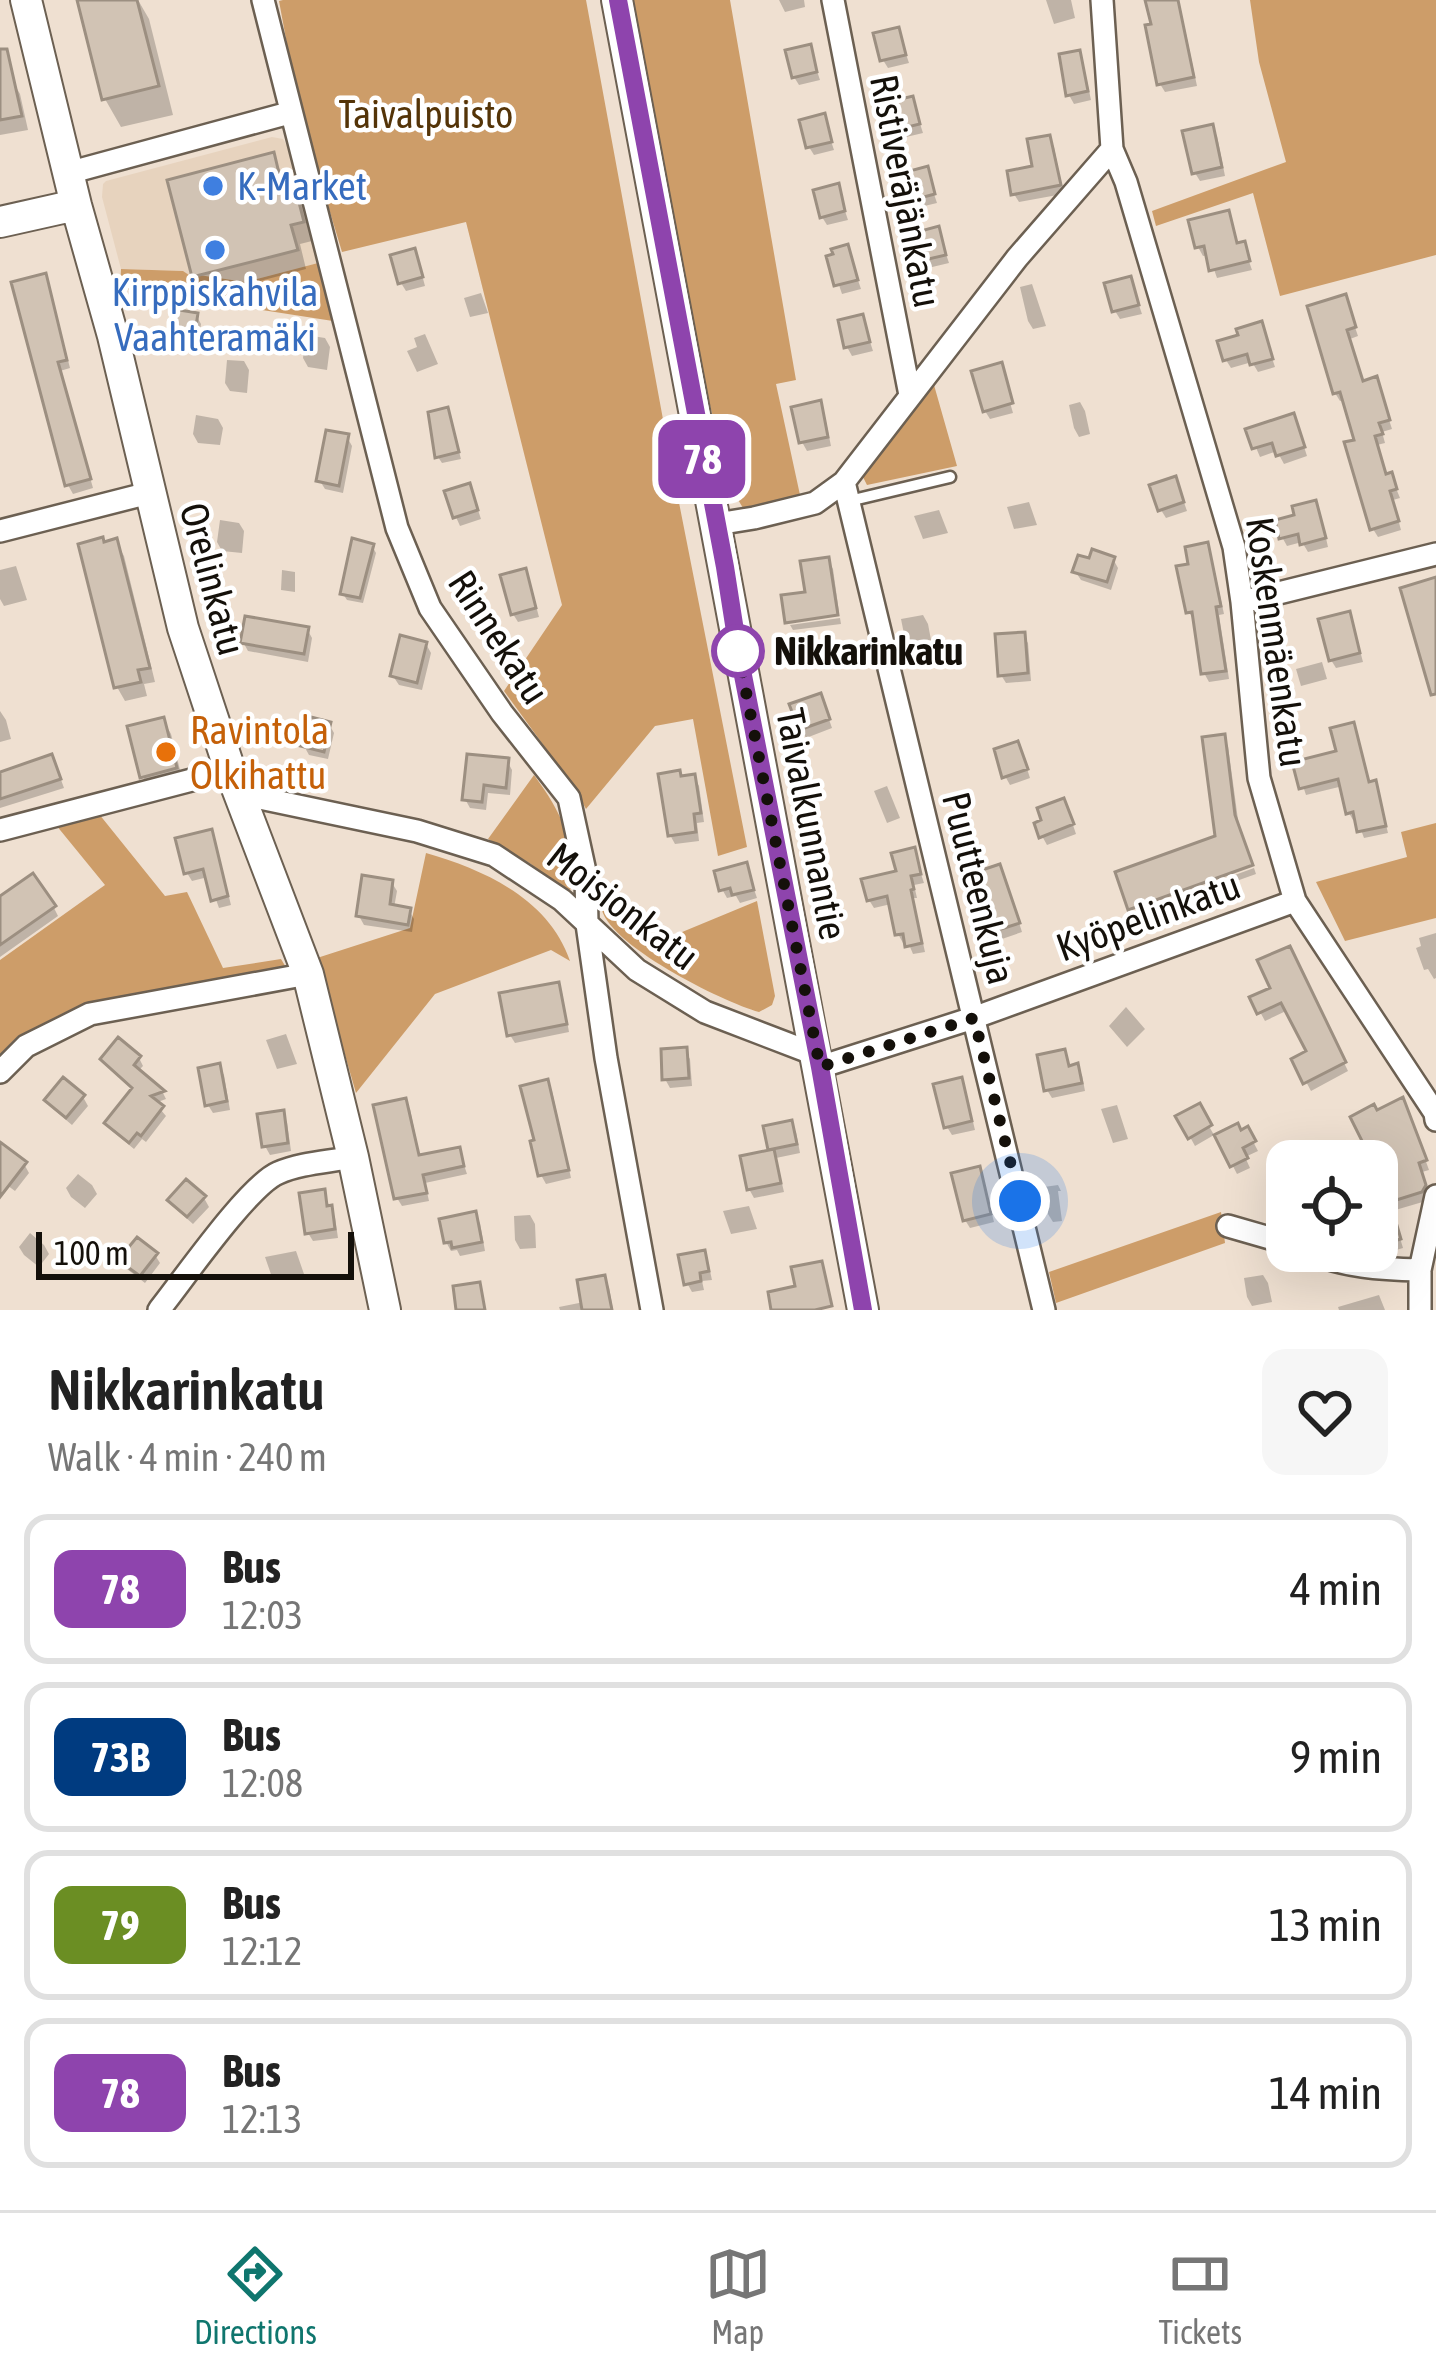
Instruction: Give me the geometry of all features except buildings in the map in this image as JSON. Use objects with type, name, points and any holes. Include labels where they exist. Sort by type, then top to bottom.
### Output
[{"type":"street","name":"Orelinkatu","points":[[26,0],[183,628],[308,974],[385,1310]]},
{"type":"street","name":"Rinnekatu","points":[[263,0],[397,528],[430,608],[502,713],[569,798],[586,875],[587,924],[606,1058],[652,1310]]},
{"type":"street","name":"Taivalkunnantie","points":[[617,0],[863,1310]]},
{"type":"street","name":"Ristiveräjänkatu","points":[[832,0],[910,395]]},
{"type":"street","name":"Koskenmäenkatu","points":[[1102,0],[1112,149],[1126,182],[1234,548],[1260,780],[1295,901],[1436,1116]]},
{"type":"street","points":[[68,173],[290,113]]},
{"type":"street","points":[[717,524],[815,503],[847,491],[910,395],[1017,258],[1112,149]]},
{"type":"street","points":[[0,222],[76,205]]},
{"type":"street","name":"Puutteenkuja","points":[[847,491],[1044,1310]]},
{"type":"street","points":[[0,532],[149,493]]},
{"type":"street","points":[[1243,602],[1436,554]]},
{"type":"street","points":[[0,830],[235,782]]},
{"type":"street","name":"Moisionkatu","points":[[235,782],[494,855],[562,900],[637,970],[704,1012],[819,1061]]},
{"type":"street","name":"Kyöpelinkatu","points":[[819,1061],[974,1018],[1295,901]]},
{"type":"street","points":[[0,1072],[26,1046],[90,1013],[308,974]]},
{"type":"street","points":[[159,1310],[272,1175],[353,1157]]},
{"type":"street","points":[[1420,1310],[1420,1270],[1436,1196]]},
{"type":"street","points":[[1228,1226],[1266,1237]]},
{"type":"street","points":[[1398,1268],[1420,1270]]},
{"type":"lane","points":[[847,491],[950,477]]},
{"type":"shaded area","points":[[272,137],[283,139],[289,149],[318,263],[245,282],[192,277],[182,271],[121,269],[102,197],[106,181]]},
{"type":"green space","name":"Taivalpuisto","points":[[586,0],[747,847],[718,856],[693,719],[655,726],[586,809],[504,691],[562,605],[466,222],[342,252],[299,109],[279,1]]},
{"type":"green space","points":[[631,0],[730,0],[796,380],[776,384],[800,495],[743,508],[731,488],[695,346]]},
{"type":"green space","points":[[1250,0],[1436,0],[1436,255],[1280,296],[1253,193],[1156,226],[1152,211],[1286,162],[1259,62]]},
{"type":"green space","points":[[318,263],[333,321],[120,288],[121,269],[183,271],[192,277],[245,282]]},
{"type":"green space","points":[[934,385],[957,466],[867,485],[864,471]]},
{"type":"green space","points":[[534,775],[567,837],[577,881],[570,890],[488,839]]},
{"type":"green space","points":[[99,814],[165,896],[187,892],[223,968],[281,959],[287,969],[85,1005],[18,1036],[0,1054],[0,960],[105,885],[56,825]]},
{"type":"green space","points":[[1436,823],[1436,918],[1345,941],[1316,882],[1407,857],[1401,832]]},
{"type":"green space","points":[[426,853],[492,878],[531,904],[560,939],[570,961],[551,950],[435,994],[356,1093],[317,958],[410,928]]},
{"type":"green space","points":[[757,901],[775,996],[772,1005],[759,1012],[694,984],[643,954],[607,921],[601,906],[658,942]]},
{"type":"green space","points":[[1221,1212],[1225,1243],[1056,1303],[1049,1272]]},
{"type":"bus line","name":"78","points":[[618,0],[863,1310]]},
{"type":"place","name":"K-Market","points":[[213,186]]},
{"type":"place","name":"Kirppiskahvila Vaahteramäki","points":[[215,250]]},
{"type":"place","name":"Nikkarinkatu","points":[[738,651]]},
{"type":"place","name":"Ravintola Olkihattu","points":[[166,752]]},
{"type":"route","points":[[738,651],[820,1067],[974,1018],[1020,1201]]}]
